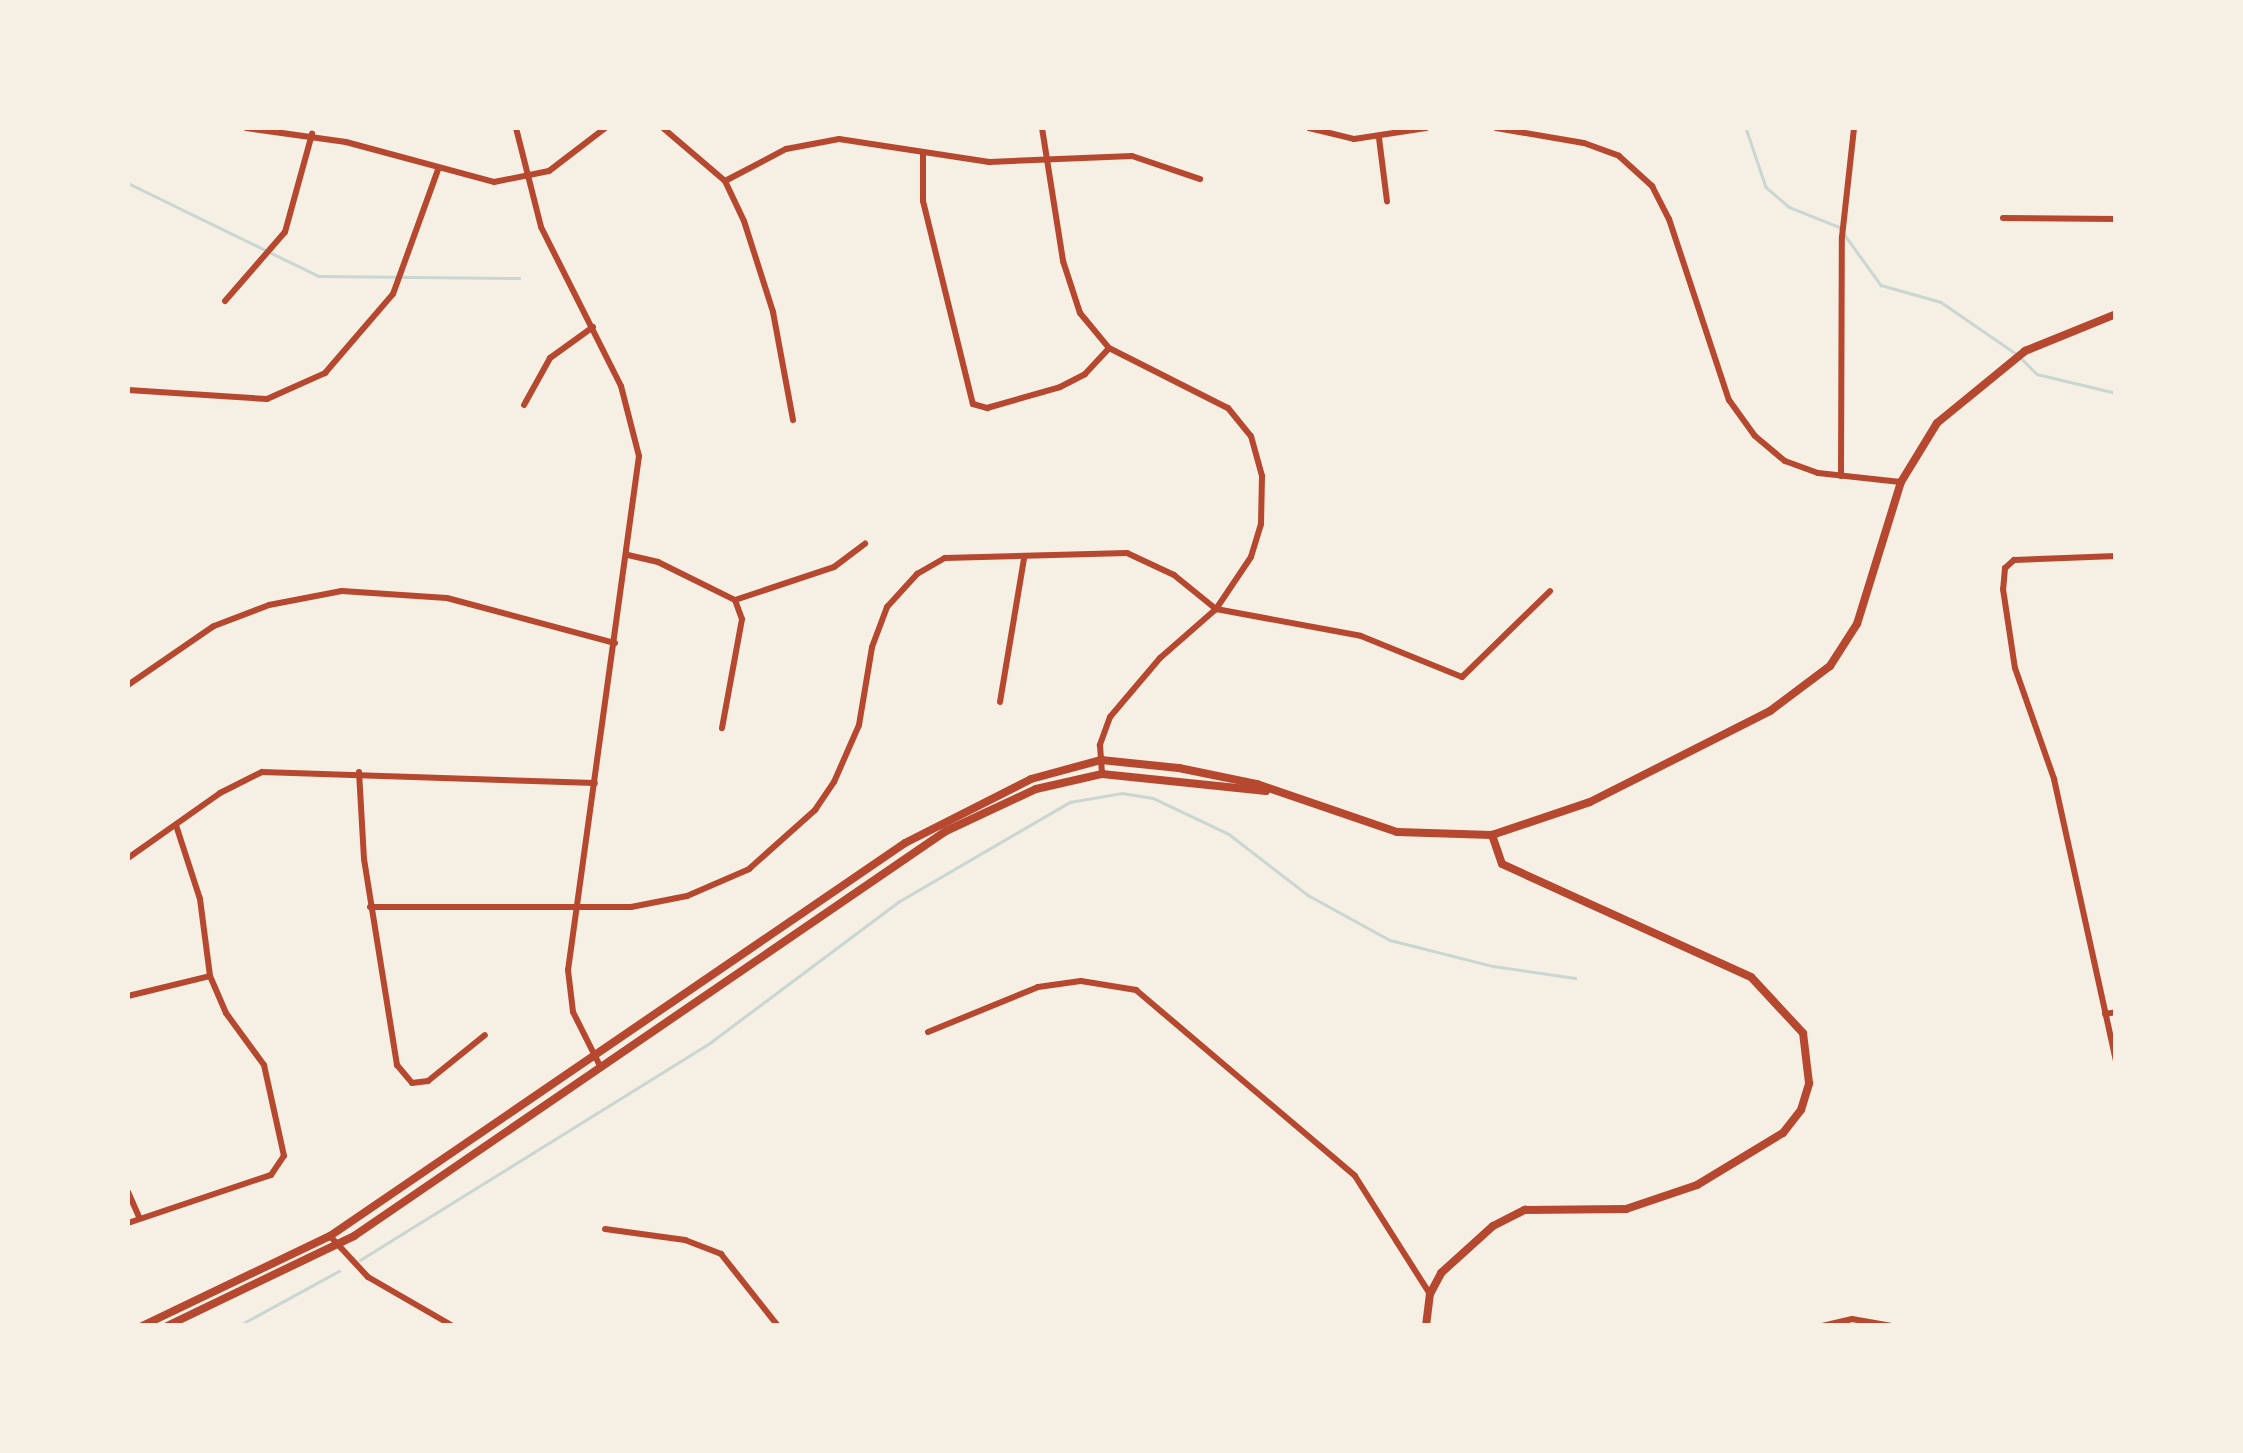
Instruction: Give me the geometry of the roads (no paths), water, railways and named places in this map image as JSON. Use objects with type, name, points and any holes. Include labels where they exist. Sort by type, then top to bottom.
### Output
[{"type":"main road","points":[[142,1326],[330,1236],[931,826],[1031,779],[1100,760],[1196,770],[1398,832],[1492,836],[1590,802],[1770,711],[1830,666],[1871,593],[1900,482],[1937,423],[1996,370],[2116,314]]},
{"type":"main road","points":[[167,1326],[338,1246],[946,831],[1036,789],[1102,774],[1276,792]]},
{"type":"main road","points":[[1426,1326],[1430,1294],[1474,1240],[1511,1215],[1626,1209],[1746,1160],[1784,1132],[1801,1110],[1810,1083],[1803,1034],[1751,977],[1502,864],[1492,836]]},
{"type":"street","points":[[246,128],[312,134],[468,180],[527,180],[574,157],[605,128]]},
{"type":"street","points":[[516,128],[541,227],[621,386],[639,456],[576,906],[569,990],[592,1055],[600,1066]]},
{"type":"street","points":[[663,128],[725,181],[773,312],[793,420]]},
{"type":"street","points":[[1042,128],[1042,159],[1080,313],[1109,348],[1210,395],[1251,436],[1262,476],[1262,524],[1251,557],[1216,610],[1160,658],[1110,717],[1100,760],[1102,774]]},
{"type":"street","points":[[1309,128],[1379,138],[1426,128]]},
{"type":"street","points":[[1496,128],[1558,138],[1619,156],[1652,186],[1728,400],[1755,436],[1785,460],[1841,476],[1900,482]]},
{"type":"street","points":[[1558,138],[1560,128]]},
{"type":"street","points":[[1841,476],[1842,237],[1854,128]]},
{"type":"street","points":[[225,301],[285,232],[312,134]]},
{"type":"street","points":[[1379,138],[1388,201]]},
{"type":"street","points":[[725,181],[764,157],[812,141],[989,162],[1132,156],[1200,179]]},
{"type":"street","points":[[923,152],[923,201],[973,404],[987,408],[1060,387],[1085,374],[1109,348]]},
{"type":"street","points":[[128,390],[267,399],[325,373],[392,294],[438,170]]},
{"type":"street","points":[[2004,218],[2116,218]]},
{"type":"street","points":[[524,405],[550,358],[593,327]]},
{"type":"street","points":[[735,600],[834,568],[865,544]]},
{"type":"street","points":[[370,907],[631,907],[687,896],[749,868],[780,846],[815,810],[850,750],[878,626],[897,593],[946,558],[1127,554],[1174,575],[1216,610],[1361,636],[1462,677],[1550,592]]},
{"type":"street","points":[[628,555],[658,562],[735,600],[742,619],[722,728]]},
{"type":"street","points":[[2116,556],[2024,558],[2003,574],[2010,649],[2054,779],[2116,1062]]},
{"type":"street","points":[[1000,702],[1024,558]]},
{"type":"street","points":[[128,685],[214,626],[269,605],[342,591],[447,598],[615,644]]},
{"type":"street","points":[[128,858],[262,772],[360,772],[595,783]]},
{"type":"street","points":[[360,772],[370,907],[402,1076],[428,1082],[485,1035]]},
{"type":"street","points":[[128,1223],[138,1216],[271,1175],[284,1156],[264,1065],[226,1013],[210,976],[200,899],[176,825]]},
{"type":"street","points":[[128,996],[210,976]]},
{"type":"street","points":[[928,1032],[1038,987],[1081,981],[1136,990],[1355,1176],[1430,1294]]},
{"type":"street","points":[[2105,1014],[2116,1012]]},
{"type":"street","points":[[128,1192],[138,1216]]},
{"type":"street","points":[[605,1228],[685,1240],[721,1254],[778,1326]]},
{"type":"street","points":[[330,1236],[368,1277],[453,1326]]},
{"type":"street","points":[[1822,1326],[1852,1319],[1890,1326]]},
{"type":"waterway","points":[[1746,128],[1766,187],[1789,207],[1839,227],[1881,285],[1941,302],[2015,353]]},
{"type":"waterway","points":[[128,183],[319,276],[519,278]]},
{"type":"waterway","points":[[2021,358],[2037,374],[2116,393]]},
{"type":"waterway","points":[[360,1260],[711,1042],[898,902],[1070,802],[1122,793],[1153,798],[1229,834],[1308,895],[1390,940],[1493,966],[1575,978]]},
{"type":"waterway","points":[[238,1326],[339,1271]]}]
